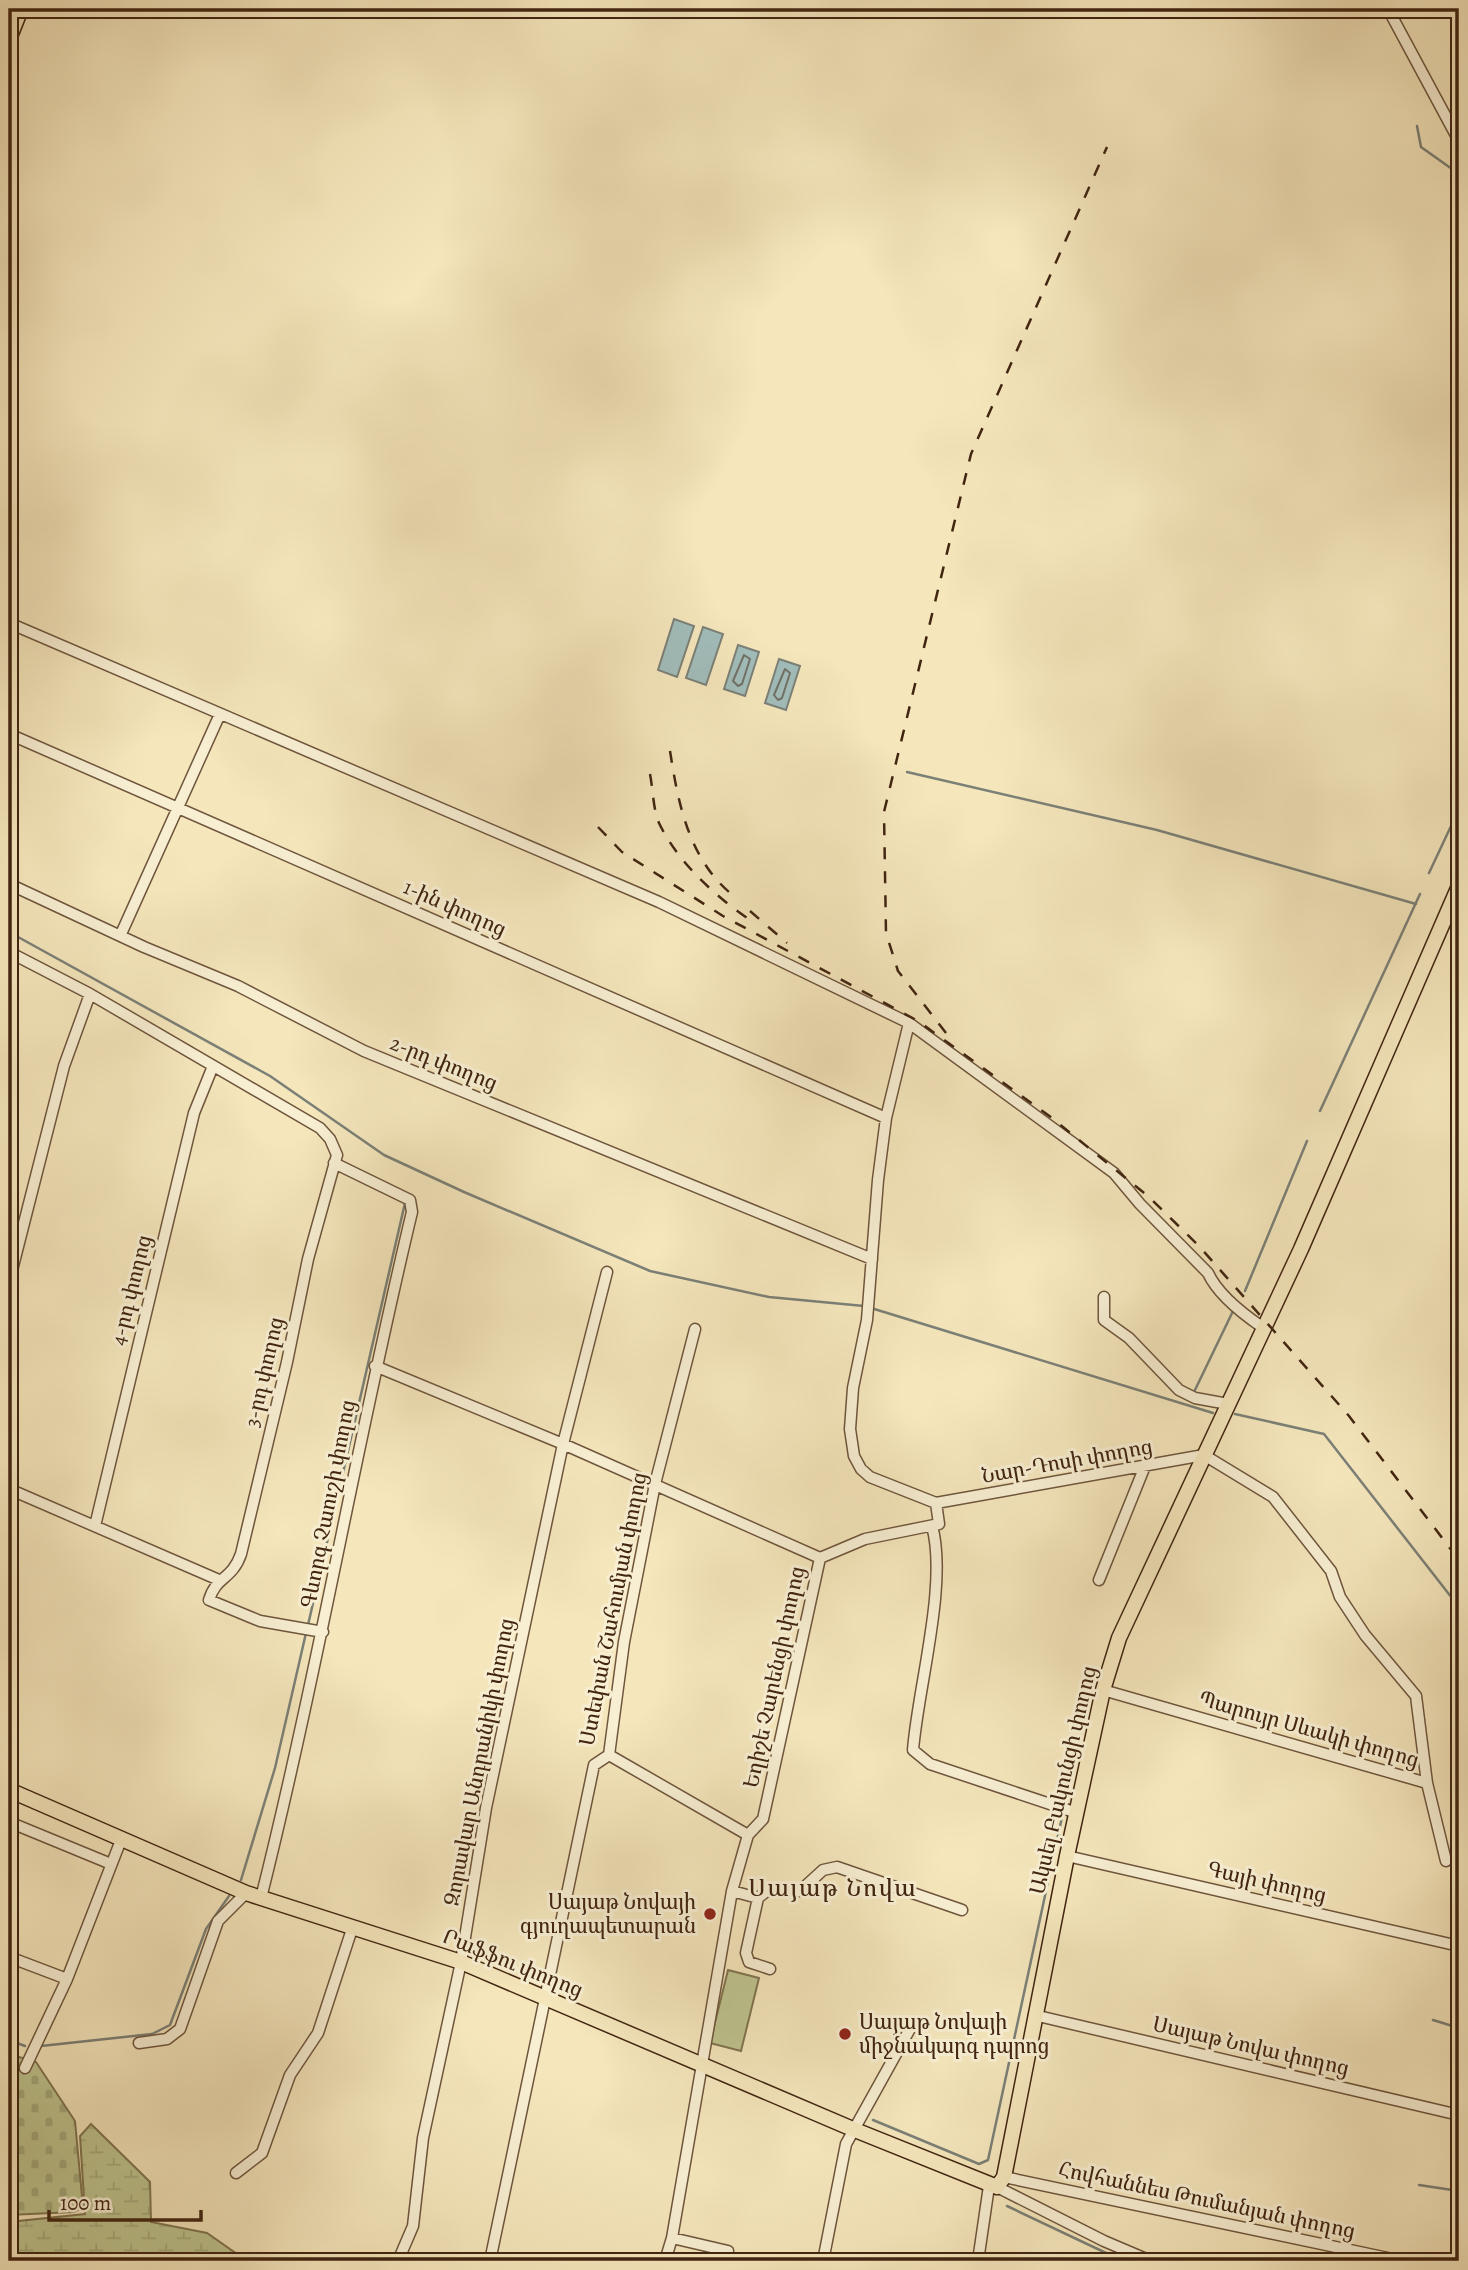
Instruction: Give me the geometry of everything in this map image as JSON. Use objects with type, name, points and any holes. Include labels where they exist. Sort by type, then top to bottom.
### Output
[{"type":"main road","points":[[9,39],[21,9]]},
{"type":"main road","name":"Ակսել Բակունցի փողոց","points":[[997,2184],[1103,1690],[1119,1638],[1262,1327],[1301,1249],[1459,886]]},
{"type":"main road","name":"Րաֆֆու փողոց","points":[[9,1790],[246,1893],[461,1962],[855,2130],[997,2184]]},
{"type":"street","points":[[1388,9],[1459,141]]},
{"type":"street","points":[[9,623],[659,902],[909,1023],[1114,1173],[1245,1316],[1262,1327]]},
{"type":"street","points":[[121,934],[220,714]]},
{"type":"street","name":"1-ին փողոց","points":[[9,734],[886,1118]]},
{"type":"street","name":"2-րդ փողոց","points":[[9,884],[144,947],[238,986],[364,1051],[872,1259]]},
{"type":"street","points":[[9,952],[90,994],[320,1128],[330,1139],[337,1155],[334,1163]]},
{"type":"street","points":[[9,1282],[64,1066],[90,994]]},
{"type":"street","points":[[909,1023],[886,1118],[867,1320],[853,1388],[850,1429],[854,1456],[870,1478],[936,1503],[939,1524],[932,1525],[937,1546],[931,1623],[913,1750],[930,1764],[1077,1813]]},
{"type":"street","name":"4-րդ փողոց","points":[[95,1526],[194,1113],[213,1066]]},
{"type":"street","name":"Գևորգ Չաուշի փողոց","points":[[261,1898],[296,1762],[375,1366],[412,1212],[410,1200],[334,1163]]},
{"type":"street","name":"3-րդ փողոց","points":[[219,1580],[231,1575],[241,1554],[287,1362],[308,1259],[334,1163]]},
{"type":"street","name":"Զորավար Անդրանիկի փողոց","points":[[398,2261],[413,2226],[423,2138],[461,1962],[486,1808],[563,1444],[607,1272]]},
{"type":"street","points":[[1104,1297],[1104,1320],[1129,1338],[1179,1390],[1195,1398],[1228,1404]]},
{"type":"street","name":"Ստեփան Շահումյան փողոց","points":[[490,2261],[594,1765],[609,1755],[624,1643],[655,1484],[695,1329]]},
{"type":"street","points":[[375,1366],[563,1444],[820,1558]]},
{"type":"street","points":[[1204,1455],[1273,1497],[1331,1571],[1340,1597],[1353,1616],[1416,1696],[1427,1783]]},
{"type":"street","name":"Նար-Դոսի փողոց","points":[[936,1503],[1020,1490],[1093,1472],[1204,1455]]},
{"type":"street","points":[[1099,1580],[1145,1466]]},
{"type":"street","points":[[9,1489],[219,1580],[209,1601],[260,1621],[323,1632]]},
{"type":"street","name":"Եղիշե Չարենցի փողոց","points":[[665,2261],[672,2238],[732,1891],[748,1835],[763,1819],[820,1558],[865,1539],[932,1525]]},
{"type":"street","name":"Պարույր Սևակի փողոց","points":[[1103,1690],[1427,1783],[1446,1861]]},
{"type":"street","points":[[609,1755],[748,1835]]},
{"type":"street","points":[[9,1822],[111,1864]]},
{"type":"street","points":[[24,2068],[67,1979],[121,1840]]},
{"type":"street","name":"Գայի փողոց","points":[[1067,1856],[1459,1946]]},
{"type":"street","points":[[770,1969],[749,1962],[746,1953],[758,1898],[768,1890],[800,1891],[823,1870],[838,1867],[962,1910]]},
{"type":"street","points":[[732,1891],[758,1898]]},
{"type":"street","points":[[139,2043],[167,2039],[180,2029],[218,1921],[246,1893]]},
{"type":"street","points":[[236,2173],[262,2153],[290,2075],[318,2033],[353,1926]]},
{"type":"street","points":[[9,1957],[67,1979]]},
{"type":"street","name":"Սայաթ Նովա փողոց","points":[[1034,2015],[1459,2115]]},
{"type":"street","points":[[823,2261],[846,2144],[911,2027]]},
{"type":"street","points":[[978,2261],[997,2184]]},
{"type":"street","name":"Րաֆֆու փողոց","points":[[997,2184],[1145,2260]]},
{"type":"street","name":"Հովհաննես Թումանյան փողոց","points":[[997,2184],[1402,2261]]},
{"type":"street","points":[[672,2238],[728,2251]]},
{"type":"green space","points":[[728,1970],[759,1978],[741,2051],[710,2043]]},
{"type":"green space","points":[[9,2054],[36,2062],[75,2121],[83,2207],[74,2212],[9,2215]]},
{"type":"green space","points":[[91,2124],[150,2182],[151,2222],[207,2233],[247,2261],[9,2261],[9,2222],[85,2214],[80,2136]]},
{"type":"water","points":[[674,619],[694,626],[677,677],[658,670]]},
{"type":"water","points":[[703,627],[723,634],[706,685],[686,678]]},
{"type":"water","points":[[738,645],[759,652],[745,696],[724,689]]},
{"type":"water","points":[[779,659],[800,666],[786,710],[765,703]]},
{"type":"waterway","points":[[1417,126],[1421,147],[1459,174]]},
{"type":"waterway","points":[[907,772],[1157,830],[1416,904]]},
{"type":"waterway","points":[[1429,873],[1459,809]]},
{"type":"waterway","points":[[1320,1111],[1420,894]]},
{"type":"waterway","points":[[9,932],[270,1076],[384,1155],[464,1192],[650,1271],[769,1297],[864,1306]]},
{"type":"waterway","points":[[1245,1291],[1307,1141]]},
{"type":"waterway","points":[[308,1625],[405,1203]]},
{"type":"waterway","points":[[871,1308],[1213,1413]]},
{"type":"waterway","points":[[1194,1392],[1234,1309]]},
{"type":"waterway","points":[[1235,1414],[1324,1434],[1459,1607]]},
{"type":"waterway","points":[[241,1880],[275,1768],[306,1633]]},
{"type":"waterway","points":[[873,2120],[979,2164],[988,2160],[1062,1817]]},
{"type":"waterway","points":[[41,2046],[152,2034],[170,2025],[206,1929],[229,1896]]},
{"type":"waterway","points":[[1433,2020],[1459,2028]]},
{"type":"waterway","points":[[9,2040],[25,2046]]},
{"type":"waterway","points":[[1419,2185],[1459,2191]]},
{"type":"waterway","points":[[1007,2206],[1123,2261]]},
{"type":"railway","points":[[946,1033],[898,971],[886,933],[884,812],[971,454],[1107,147]]},
{"type":"railway","points":[[670,751],[681,809],[694,845],[715,878],[729,892]]},
{"type":"railway","points":[[650,774],[657,817],[667,838],[688,866],[712,891],[753,922]]},
{"type":"railway","points":[[598,827],[622,852],[723,916],[918,1021],[1052,1118],[1149,1197],[1199,1246],[1349,1416],[1459,1560]]},
{"type":"railway","points":[[750,911],[787,943]]},
{"type":"place","name":"Սայաթ Նովայի գյուղապետարան","points":[[710,1914]]},
{"type":"place","name":"Սայաթ Նովայի միջնակարգ դպրոց","points":[[845,2034]]},
{"type":"district","name":"Սայաթ Նովա","points":[[833,1888]]}]
